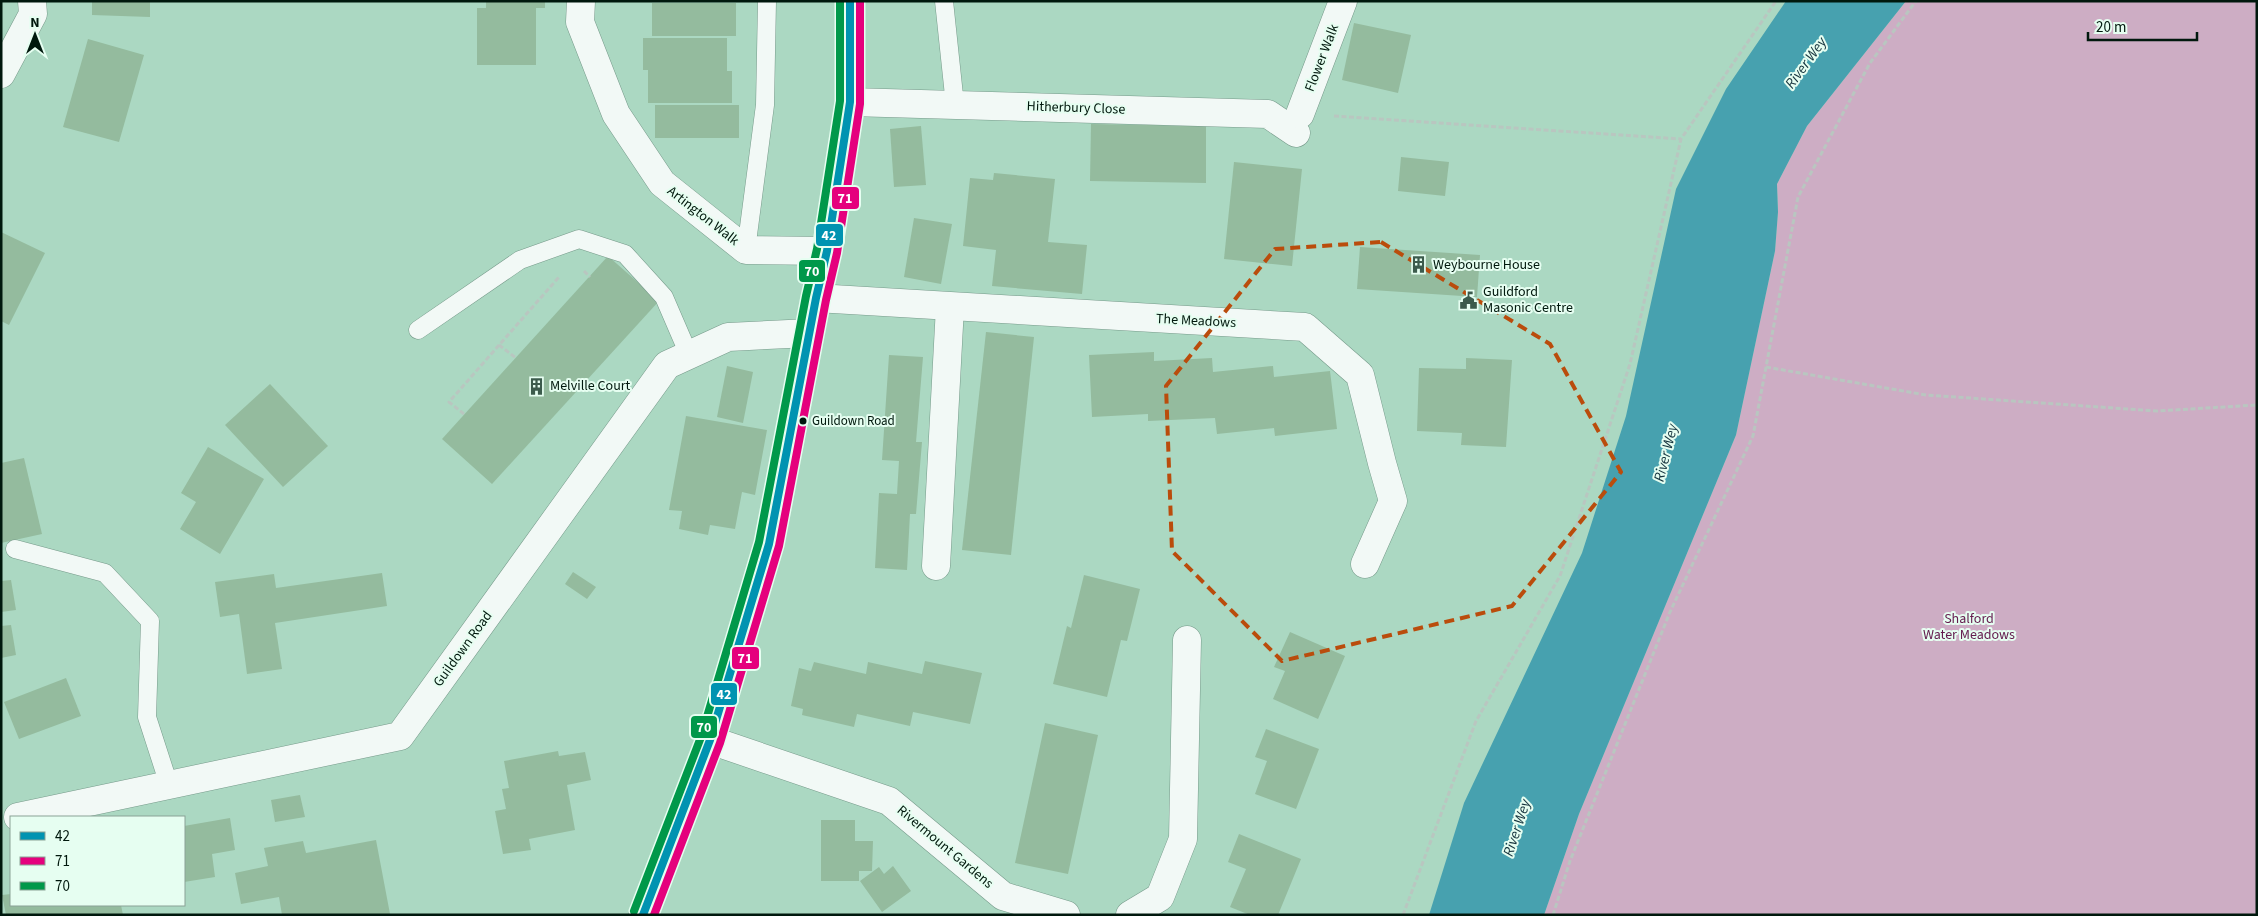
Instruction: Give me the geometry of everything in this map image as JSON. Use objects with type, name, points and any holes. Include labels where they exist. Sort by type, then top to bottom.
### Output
[{"type":"street","points":[[1,74],[33,14],[32,1]]},
{"type":"street","name":"Artington Walk","points":[[582,1],[580,22],[616,114],[662,183],[746,250],[827,251]]},
{"type":"street","points":[[643,915],[710,740],[770,544],[816,298],[827,251],[850,102],[850,1]]},
{"type":"street","name":"Flower Walk","points":[[1298,123],[1343,1]]},
{"type":"street","name":"Hitherbury Close","points":[[850,102],[1268,114],[1298,123]]},
{"type":"street","name":"The Meadows","points":[[816,298],[1305,327],[1360,375],[1393,500],[1365,564]]},
{"type":"street","points":[[936,566],[950,307]]},
{"type":"street","name":"Guildown Road","points":[[23,816],[400,736],[667,365],[728,337],[810,333]]},
{"type":"street","points":[[1130,915],[1160,897],[1183,839],[1187,640]]},
{"type":"street","name":"Rivermount Gardens","points":[[710,740],[889,801],[1003,896],[1066,915]]},
{"type":"lane","points":[[746,250],[765,104],[767,1]]},
{"type":"lane","points":[[944,1],[955,105]]},
{"type":"lane","points":[[418,330],[520,260],[579,239],[626,254],[664,296],[689,356]]},
{"type":"lane","points":[[15,549],[105,573],[150,621],[147,717],[169,785]]},
{"type":"path","points":[[1403,915],[1476,721],[1560,576],[1630,364],[1681,139],[1776,1]]},
{"type":"path","points":[[1554,915],[1570,861],[1670,612],[1753,436],[1798,197],[1870,63],[1916,1]]},
{"type":"path","points":[[1298,123],[1681,139]]},
{"type":"path","points":[[464,414],[449,402],[589,242]]},
{"type":"path","points":[[499,345],[516,358]]},
{"type":"path","points":[[1766,367],[1926,395],[2157,411],[2257,405]]},
{"type":"highlighted area","points":[[1381,242],[1550,344],[1621,472],[1512,606],[1282,661],[1172,551],[1166,386],[1275,249]]},
{"type":"green space","name":"Shalford Water Meadows","points":[[1906,1],[2257,1],[2257,915],[1544,915],[1579,814],[1736,435],[1775,251],[1778,212],[1777,184],[1807,126]]},
{"type":"water","name":"River Wey","points":[[1786,1],[1906,1],[1807,126],[1777,184],[1778,212],[1775,251],[1736,435],[1579,814],[1544,915],[1429,915],[1464,803],[1582,553],[1626,416],[1676,189],[1726,89]]},
{"type":"building","points":[[92,1],[150,1],[150,17],[92,15]]},
{"type":"building","points":[[486,1],[545,1],[545,8],[536,8],[536,65],[477,65],[477,8],[486,8]]},
{"type":"building","points":[[652,3],[736,3],[736,36],[652,36]]},
{"type":"building","points":[[1354,23],[1411,35],[1398,93],[1342,80]]},
{"type":"building","points":[[643,38],[727,38],[727,71],[732,71],[732,103],[648,103],[648,70],[643,70]]},
{"type":"building","points":[[88,39],[144,55],[119,142],[63,127]]},
{"type":"building","points":[[655,105],[739,105],[739,138],[655,138]]},
{"type":"building","points":[[1091,124],[1206,126],[1206,183],[1090,181]]},
{"type":"building","points":[[921,126],[926,185],[894,187],[890,129]]},
{"type":"building","points":[[1401,157],[1449,162],[1445,196],[1398,191]]},
{"type":"building","points":[[1234,162],[1302,169],[1292,266],[1224,259]]},
{"type":"building","points":[[994,173],[1055,179],[1048,242],[1087,245],[1082,294],[992,286],[996,250],[963,246],[970,178],[993,180]]},
{"type":"building","points":[[914,218],[952,224],[941,284],[904,277]]},
{"type":"building","points":[[1,232],[45,253],[9,325],[1,321]]},
{"type":"building","name":"Weybourne House","points":[[1360,247],[1480,255],[1477,297],[1357,289]]},
{"type":"building","name":"Melville Court","points":[[608,256],[659,301],[492,484],[442,439]]},
{"type":"building","points":[[986,332],[1034,337],[1011,555],[962,550]]},
{"type":"building","points":[[1154,352],[1154,361],[1212,358],[1213,372],[1273,366],[1274,377],[1330,371],[1337,429],[1275,436],[1274,428],[1217,434],[1215,418],[1148,421],[1148,414],[1092,417],[1089,355]]},
{"type":"building","points":[[889,355],[923,357],[916,442],[922,442],[916,514],[910,514],[907,570],[875,568],[879,493],[897,494],[899,461],[882,460]]},
{"type":"building","points":[[1466,358],[1512,360],[1506,447],[1461,445],[1462,433],[1417,431],[1419,368],[1466,369]]},
{"type":"building","points":[[727,366],[753,372],[743,423],[717,417]]},
{"type":"building","points":[[270,384],[328,446],[283,487],[225,425]]},
{"type":"building","points":[[686,416],[767,430],[755,495],[742,492],[735,529],[710,525],[708,535],[679,529],[682,511],[669,510]]},
{"type":"building","points":[[208,447],[264,479],[220,554],[180,529],[196,502],[181,493]]},
{"type":"building","points":[[24,458],[42,534],[1,543],[1,463]]},
{"type":"building","points":[[573,572],[596,587],[587,599],[565,584]]},
{"type":"building","points":[[382,573],[387,606],[275,623],[282,669],[247,674],[239,614],[220,617],[215,582],[274,574],[276,588]]},
{"type":"building","points":[[1084,575],[1140,589],[1127,641],[1121,640],[1107,697],[1053,684],[1067,626],[1071,628]]},
{"type":"building","points":[[11,580],[16,610],[1,612],[1,581]]},
{"type":"building","points":[[11,625],[16,655],[1,658],[1,626]]},
{"type":"building","points":[[1290,632],[1345,656],[1318,719],[1273,699],[1285,671],[1274,667]]},
{"type":"building","points":[[925,661],[982,673],[970,724],[913,712],[910,726],[857,714],[854,727],[802,715],[803,709],[791,706],[799,668],[811,671],[814,662],[866,674],[868,662],[922,674]]},
{"type":"building","points":[[66,678],[81,716],[19,739],[4,702]]},
{"type":"building","points":[[1045,723],[1098,735],[1068,874],[1015,863]]},
{"type":"building","points":[[1266,729],[1319,749],[1296,809],[1255,794],[1267,761],[1255,757]]},
{"type":"building","points":[[558,751],[559,756],[585,752],[591,780],[567,785],[575,830],[529,839],[531,850],[503,854],[495,811],[506,809],[502,789],[509,788],[504,761]]},
{"type":"building","points":[[300,795],[305,817],[275,822],[271,800]]},
{"type":"building","points":[[230,818],[235,850],[212,854],[215,877],[185,882],[185,826]]},
{"type":"building","points":[[821,820],[855,820],[855,841],[873,841],[872,871],[859,871],[859,881],[821,881]]},
{"type":"building","points":[[1239,834],[1301,859],[1278,915],[1250,915],[1230,907],[1246,869],[1228,862]]},
{"type":"building","points":[[376,840],[390,914],[282,915],[279,897],[241,904],[235,873],[268,866],[264,848],[303,841],[306,853]]},
{"type":"building","points":[[893,866],[911,891],[882,912],[860,881],[879,867],[884,874]]},
{"type":"building","points":[[10,894],[10,906],[121,906],[123,915],[6,915],[2,895]]},
{"type":"transit line","name":"70","points":[[634,911],[701,737],[759,542],[806,296],[817,249],[840,101],[840,1]]},
{"type":"transit line","name":"42","points":[[643,915],[710,740],[769,544],[816,298],[827,251],[850,102],[850,1]]},
{"type":"transit line","name":"71","points":[[654,915],[720,743],[779,546],[826,300],[837,253],[860,104],[860,1]]},
{"type":"place","name":"Weybourne House","points":[[1419,265]]},
{"type":"place","name":"Guildford Masonic Centre","points":[[1469,300]]},
{"type":"place","name":"Melville Court","points":[[536,386]]},
{"type":"place","name":"Guildown Road","points":[[803,421]]}]
